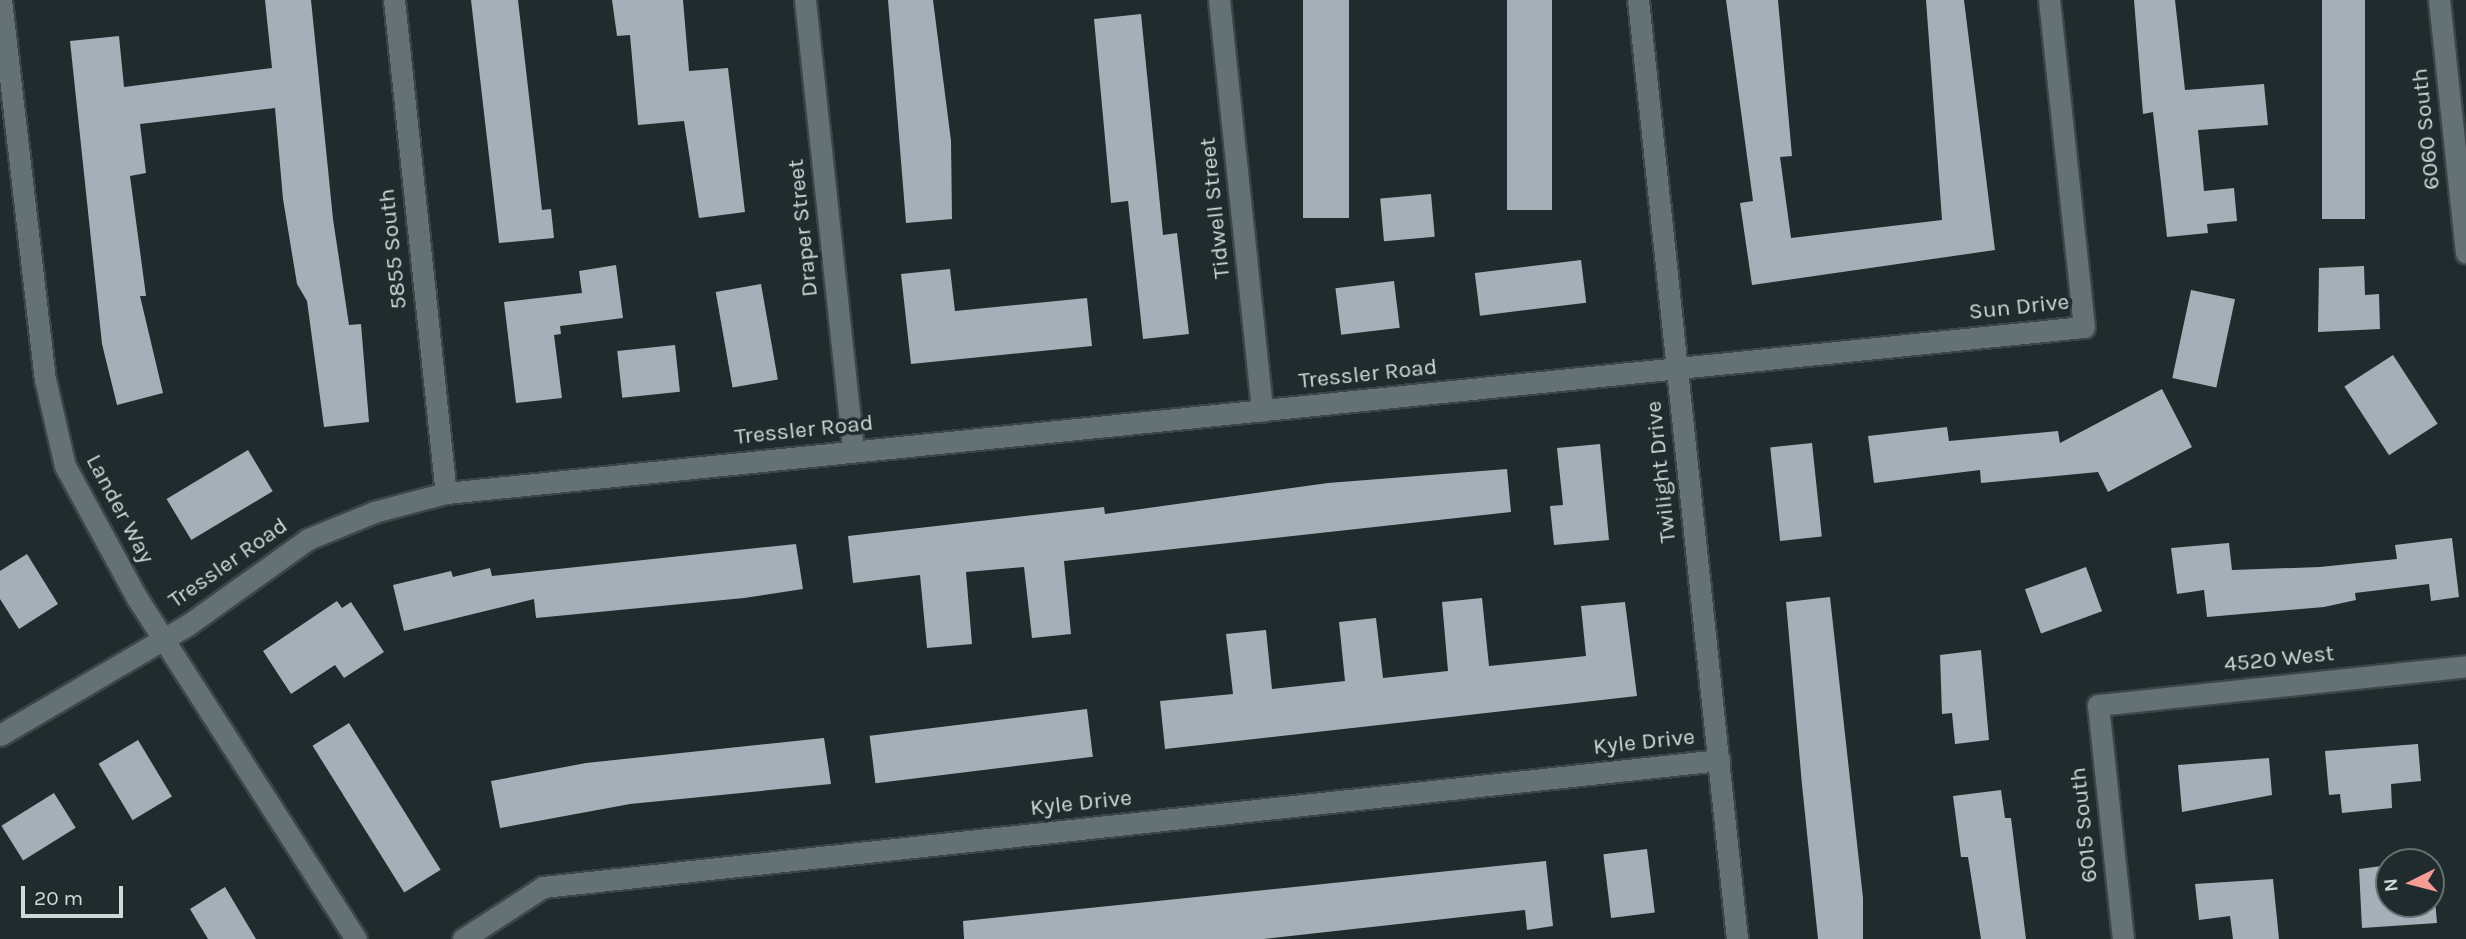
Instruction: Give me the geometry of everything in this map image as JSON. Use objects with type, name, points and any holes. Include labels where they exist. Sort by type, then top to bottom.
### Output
[{"type":"street","name":"Lander Way","points":[[1,0],[45,379],[65,466],[165,638],[356,939]]},
{"type":"street","name":"5855 South","points":[[394,0],[446,493]]},
{"type":"street","name":"Draper Street","points":[[805,0],[853,451]]},
{"type":"street","name":"Tidwell Street","points":[[1219,0],[1262,411]]},
{"type":"street","name":"Twilight Drive","points":[[1638,0],[1737,939]]},
{"type":"street","name":"Sun Drive","points":[[1676,369],[2084,327],[2049,0]]},
{"type":"street","name":"6060 South","points":[[2439,0],[2466,253]]},
{"type":"street","name":"Tressler Road","points":[[0,735],[165,638],[308,539],[374,512],[446,493],[1676,369]]},
{"type":"street","name":"4520 West","points":[[2098,705],[2466,666]]},
{"type":"street","name":"6015 South","points":[[2098,705],[2123,939]]},
{"type":"street","name":"Kyle Drive","points":[[463,939],[543,887],[1719,760]]},
{"type":"building","points":[[265,0],[311,0],[333,219],[349,325],[361,324],[369,422],[324,427],[307,301],[297,284],[283,199],[275,108],[140,124],[146,173],[130,176],[146,296],[140,296],[163,393],[117,405],[102,344],[70,41],[119,36],[124,87],[272,68]]},
{"type":"building","points":[[471,0],[518,0],[542,210],[551,209],[554,238],[499,243]]},
{"type":"building","points":[[612,0],[683,0],[689,71],[728,68],[745,212],[699,218],[684,121],[638,125],[630,35],[617,36]]},
{"type":"building","points":[[888,0],[933,0],[951,141],[952,219],[906,223]]},
{"type":"building","points":[[1303,0],[1349,0],[1349,218],[1303,218]]},
{"type":"building","points":[[1507,0],[1552,0],[1552,210],[1507,210]]},
{"type":"building","points":[[1726,0],[1778,0],[1792,156],[1780,157],[1791,238],[1942,220],[1926,0],[1964,0],[1995,250],[1752,285],[1740,203],[1753,201]]},
{"type":"building","points":[[2134,0],[2175,0],[2185,90],[2264,84],[2268,125],[2198,130],[2204,191],[2234,188],[2237,221],[2207,224],[2208,233],[2167,237],[2153,112],[2143,114]]},
{"type":"building","points":[[2322,0],[2365,0],[2365,219],[2322,219]]},
{"type":"building","points":[[1141,14],[1163,235],[1177,233],[1189,334],[1143,339],[1128,201],[1111,203],[1094,19]]},
{"type":"building","points":[[1431,194],[1435,237],[1384,241],[1380,198]]},
{"type":"building","points":[[1581,260],[1586,303],[1480,316],[1475,273]]},
{"type":"building","points":[[616,265],[623,318],[560,326],[561,334],[554,335],[562,398],[516,403],[504,302],[582,293],[579,271]]},
{"type":"building","points":[[2364,266],[2365,295],[2379,294],[2380,329],[2318,332],[2319,268]]},
{"type":"building","points":[[950,269],[955,311],[1087,298],[1092,346],[911,364],[901,274]]},
{"type":"building","points":[[1394,281],[1400,328],[1341,335],[1335,288]]},
{"type":"building","points":[[761,284],[778,380],[733,388],[716,292]]},
{"type":"building","points":[[2191,290],[2235,299],[2216,387],[2172,378]]},
{"type":"building","points":[[675,345],[680,392],[622,398],[617,351]]},
{"type":"building","points":[[2393,355],[2438,424],[2389,455],[2344,387]]},
{"type":"building","points":[[2162,389],[2192,447],[2108,492],[2098,472],[1981,483],[1980,470],[1874,483],[1868,436],[1947,427],[1949,441],[2058,431],[2060,443]]},
{"type":"building","points":[[1812,443],[1822,536],[1780,541],[1770,447]]},
{"type":"building","points":[[1600,444],[1609,540],[1554,545],[1550,506],[1563,505],[1557,448]]},
{"type":"building","points":[[248,450],[273,491],[191,540],[167,499]]},
{"type":"building","points":[[1507,469],[1511,512],[1064,561],[1071,634],[1032,638],[1024,567],[966,572],[972,644],[927,648],[920,575],[853,583],[848,536],[1104,507],[1105,514],[1328,483]]},
{"type":"building","points":[[2452,538],[2459,597],[2431,601],[2429,584],[2355,593],[2356,600],[2324,607],[2207,617],[2204,590],[2177,594],[2171,548],[2229,543],[2232,570],[2320,567],[2397,559],[2395,545]]},
{"type":"building","points":[[796,544],[803,589],[744,598],[536,618],[534,599],[404,631],[393,585],[451,571],[453,577],[490,568],[492,576]]},
{"type":"building","points":[[27,554],[58,604],[19,629],[0,599],[0,571]]},
{"type":"building","points":[[2086,567],[2102,611],[2041,633],[2025,589]]},
{"type":"building","points":[[1830,597],[1863,898],[1863,939],[1818,939],[1802,785],[1786,602]]},
{"type":"building","points":[[1482,598],[1489,666],[1586,656],[1581,606],[1625,602],[1637,696],[1165,749],[1160,701],[1233,694],[1226,634],[1266,630],[1272,689],[1345,681],[1339,622],[1376,618],[1383,678],[1448,671],[1442,602]]},
{"type":"building","points":[[337,601],[342,608],[351,602],[384,652],[344,678],[335,665],[291,694],[263,651]]},
{"type":"building","points":[[1981,650],[1989,740],[1955,744],[1952,713],[1942,714],[1940,655]]},
{"type":"building","points":[[1087,709],[1093,757],[875,783],[870,736]]},
{"type":"building","points":[[349,723],[441,870],[404,892],[313,746]]},
{"type":"building","points":[[824,738],[831,784],[630,804],[500,828],[491,781],[586,763]]},
{"type":"building","points":[[138,740],[172,797],[133,820],[99,764]]},
{"type":"building","points":[[2418,744],[2421,781],[2391,784],[2392,808],[2342,813],[2340,794],[2329,795],[2325,751]]},
{"type":"building","points":[[2269,758],[2272,795],[2182,812],[2178,765]]},
{"type":"building","points":[[2001,790],[2005,818],[2011,818],[2026,939],[1981,939],[1968,857],[1961,857],[1953,796]]},
{"type":"building","points":[[54,793],[76,828],[23,861],[1,826]]},
{"type":"building","points":[[1647,849],[1655,913],[1611,918],[1603,854]]},
{"type":"building","points":[[1546,861],[1553,926],[1527,930],[1525,910],[1264,939],[964,939],[963,921]]},
{"type":"building","points":[[2375,867],[2375,918],[2437,918],[2437,923],[2362,928],[2359,869]]},
{"type":"building","points":[[2273,879],[2279,939],[2233,939],[2230,916],[2199,920],[2195,884]]},
{"type":"building","points":[[225,887],[256,939],[208,939],[190,909]]}]
